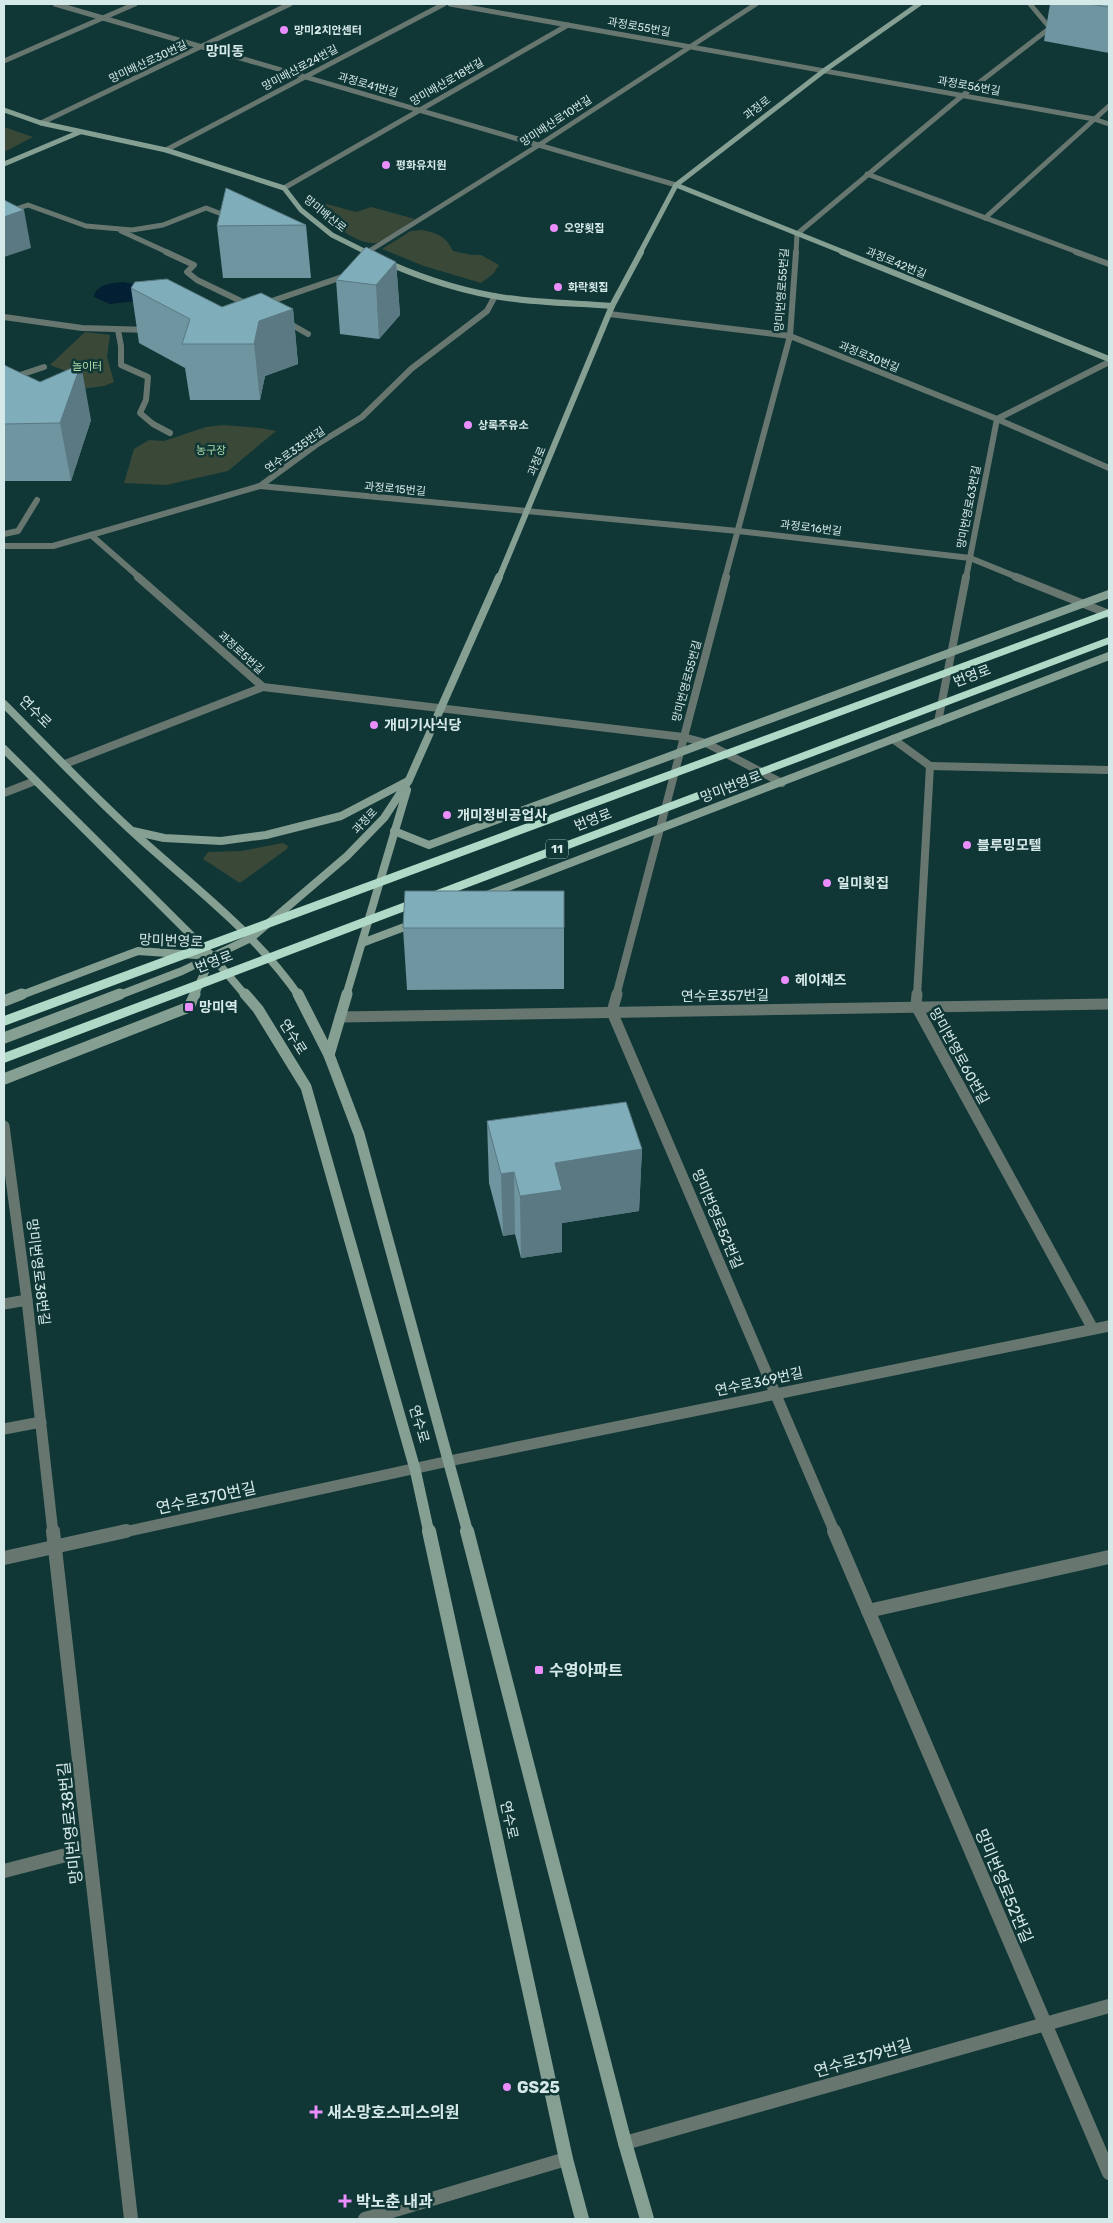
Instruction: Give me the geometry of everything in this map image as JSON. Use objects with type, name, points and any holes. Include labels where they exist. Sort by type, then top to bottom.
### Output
[{"type":"highway","name":"번영로","points":[[4,1021],[1109,613]]},
{"type":"highway","name":"번영로","points":[[4,1058],[1109,640]]},
{"type":"main road","name":"과정로","points":[[4,1038],[182,972],[251,938],[347,856],[384,818],[409,780],[442,707],[528,511],[612,306],[676,185],[825,70],[919,4]]},
{"type":"main road","points":[[4,110],[41,123],[166,150],[284,188]]},
{"type":"main road","points":[[4,164],[80,132]]},
{"type":"main road","name":"과정로42번길","points":[[676,185],[1109,361]]},
{"type":"main road","name":"망미배산로","points":[[284,188],[301,210],[332,235],[383,261],[454,287],[495,296],[612,306]]},
{"type":"main road","points":[[394,831],[429,845],[1109,594]]},
{"type":"main road","name":"망미번영로","points":[[473,900],[1109,656]]},
{"type":"main road","name":"연수로","points":[[4,704],[132,831],[251,938],[284,974],[303,1002],[329,1055],[359,1134],[449,1461],[625,2143],[647,2219]]},
{"type":"main road","name":"연수로","points":[[4,749],[212,956],[258,1010],[306,1087],[415,1468],[566,2159],[582,2219]]},
{"type":"main road","points":[[132,831],[164,838],[221,841],[266,835],[341,816],[409,780]]},
{"type":"main road","points":[[329,1055],[409,780]]},
{"type":"main road","points":[[362,943],[427,918]]},
{"type":"main road","name":"망미번영로","points":[[4,1000],[138,951],[212,956],[189,1007],[4,1079]]},
{"type":"street","name":"과정로41번길","points":[[55,4],[676,185]]},
{"type":"street","points":[[4,61],[135,4]]},
{"type":"street","name":"망미배산로30번길","points":[[41,123],[290,4]]},
{"type":"street","name":"망미배산로24번길","points":[[166,150],[444,4]]},
{"type":"street","name":"과정로55번길","points":[[450,4],[825,70]]},
{"type":"street","name":"망미배산로10번길","points":[[366,253],[538,145],[755,4]]},
{"type":"street","points":[[1030,4],[1050,28],[1060,30]]},
{"type":"street","name":"망미배산로18번길","points":[[284,188],[568,24]]},
{"type":"street","name":"망미번영로55번길","points":[[659,829],[790,336],[797,234],[963,95],[1050,28]]},
{"type":"street","name":"과정로56번길","points":[[825,70],[1094,119],[1109,124]]},
{"type":"street","points":[[985,218],[1109,106]]},
{"type":"street","points":[[867,174],[1109,264]]},
{"type":"street","points":[[4,213],[28,205],[78,225],[120,230],[149,228],[206,208],[240,222]]},
{"type":"street","points":[[120,230],[194,265],[187,272],[197,280],[239,302],[267,312]]},
{"type":"street","points":[[1101,261],[1109,258]]},
{"type":"street","points":[[374,265],[383,261]]},
{"type":"street","points":[[246,309],[356,272]]},
{"type":"street","name":"연수로335번길","points":[[4,546],[53,546],[260,486],[316,446],[362,417],[410,369],[487,311],[495,296]]},
{"type":"street","name":"과정로30번길","points":[[609,314],[790,336],[997,419],[1109,468]]},
{"type":"street","points":[[4,317],[74,327],[158,330]]},
{"type":"street","points":[[279,318],[308,334]]},
{"type":"street","points":[[118,330],[122,346],[121,365],[148,377],[146,400],[140,413],[152,424],[170,433]]},
{"type":"street","points":[[997,419],[1109,361]]},
{"type":"street","points":[[20,375],[44,367]]},
{"type":"street","name":"망미번영로63번길","points":[[938,722],[997,419]]},
{"type":"street","name":"과정로15번길","points":[[260,486],[528,511]]},
{"type":"street","points":[[4,534],[18,531],[37,500]]},
{"type":"street","name":"과정로16번길","points":[[528,511],[738,531],[970,558],[1082,604],[1109,613]]},
{"type":"street","name":"과정로5번길","points":[[92,535],[262,687],[683,737],[706,743],[782,782]]},
{"type":"street","points":[[65,764],[262,687]]},
{"type":"street","points":[[893,739],[930,766],[1109,770]]},
{"type":"street","name":"망미번영로60번길","points":[[930,766],[916,1006],[1093,1329]]},
{"type":"street","points":[[4,793],[35,781]]},
{"type":"street","points":[[612,1012],[659,829]]},
{"type":"street","name":"연수로357번길","points":[[340,1017],[1109,1004]]},
{"type":"street","name":"망미번영로52번길","points":[[612,1012],[1109,2173]]},
{"type":"street","name":"망미번영로38번길","points":[[4,1126],[41,1422],[131,2219]]},
{"type":"street","points":[[4,1304],[26,1300]]},
{"type":"street","name":"연수로369번길","points":[[415,1468],[1109,1326]]},
{"type":"street","points":[[4,1430],[41,1422]]},
{"type":"street","name":"연수로370번길","points":[[4,1558],[415,1468]]},
{"type":"street","points":[[868,1610],[1109,1556]]},
{"type":"street","points":[[4,1871],[89,1849]]},
{"type":"street","name":"연수로379번길","points":[[625,2143],[1046,2026],[1109,2006]]},
{"type":"street","points":[[365,2219],[566,2159]]},
{"type":"green space","points":[[4,127],[33,137],[4,152]]},
{"type":"green space","points":[[308,199],[356,212],[371,207],[415,219],[384,240],[375,243],[366,242],[357,239],[338,227]]},
{"type":"green space","points":[[422,230],[441,236],[453,251],[481,255],[499,265],[493,274],[481,283],[424,266],[382,249],[411,231]]},
{"type":"green space","name":"놀이터","points":[[85,332],[110,335],[107,357],[114,382],[104,386],[66,391],[66,371],[50,365]]},
{"type":"green space","name":"농구장","points":[[223,425],[276,431],[228,471],[166,485],[124,483],[134,449],[149,440],[164,441],[206,427]]},
{"type":"green space","points":[[283,843],[288,846],[287,849],[240,883],[203,859],[208,852],[241,851]]},
{"type":"water","points":[[123,282],[138,285],[135,301],[110,304],[94,297],[101,287]]},
{"type":"building","points":[[1089,4],[1109,4],[1109,7]]},
{"type":"building","points":[[226,188],[250,199],[306,225],[217,226]]},
{"type":"building","points":[[4,200],[24,210],[4,217]]},
{"type":"building","points":[[366,247],[396,262],[376,285],[336,280]]},
{"type":"building","points":[[167,279],[222,307],[261,293],[293,309],[259,321],[254,344],[182,344],[190,319],[131,288],[135,282]]},
{"type":"building","points":[[81,364],[60,423],[4,424],[4,365],[40,382]]},
{"type":"building","points":[[405,891],[564,891],[564,928],[403,928]]},
{"type":"building","points":[[626,1102],[642,1149],[555,1163],[562,1190],[520,1196],[514,1172],[501,1174],[487,1121]]},
{"type":"place","name":"망미2치안센터","points":[[284,30]]},
{"type":"place","name":"평화유치원","points":[[386,165]]},
{"type":"place","name":"오양횟집","points":[[554,228]]},
{"type":"place","name":"화락횟집","points":[[558,287]]},
{"type":"place","name":"상록주유소","points":[[468,425]]},
{"type":"place","name":"개미기사식당","points":[[374,725]]},
{"type":"place","name":"개미정비공업사","points":[[447,815]]},
{"type":"place","name":"블루밍모텔","points":[[967,845]]},
{"type":"place","name":"일미횟집","points":[[827,883]]},
{"type":"place","name":"헤이채즈","points":[[785,980]]},
{"type":"place","name":"망미역","points":[[189,1007]]},
{"type":"place","name":"수영아파트","points":[[539,1670]]},
{"type":"place","name":"GS25","points":[[507,2087]]},
{"type":"place","name":"새소망호스피스의원","points":[[316,2112]]},
{"type":"place","name":"박노춘 내과","points":[[345,2201]]},
{"type":"district","name":"망미동","points":[[225,51]]}]
